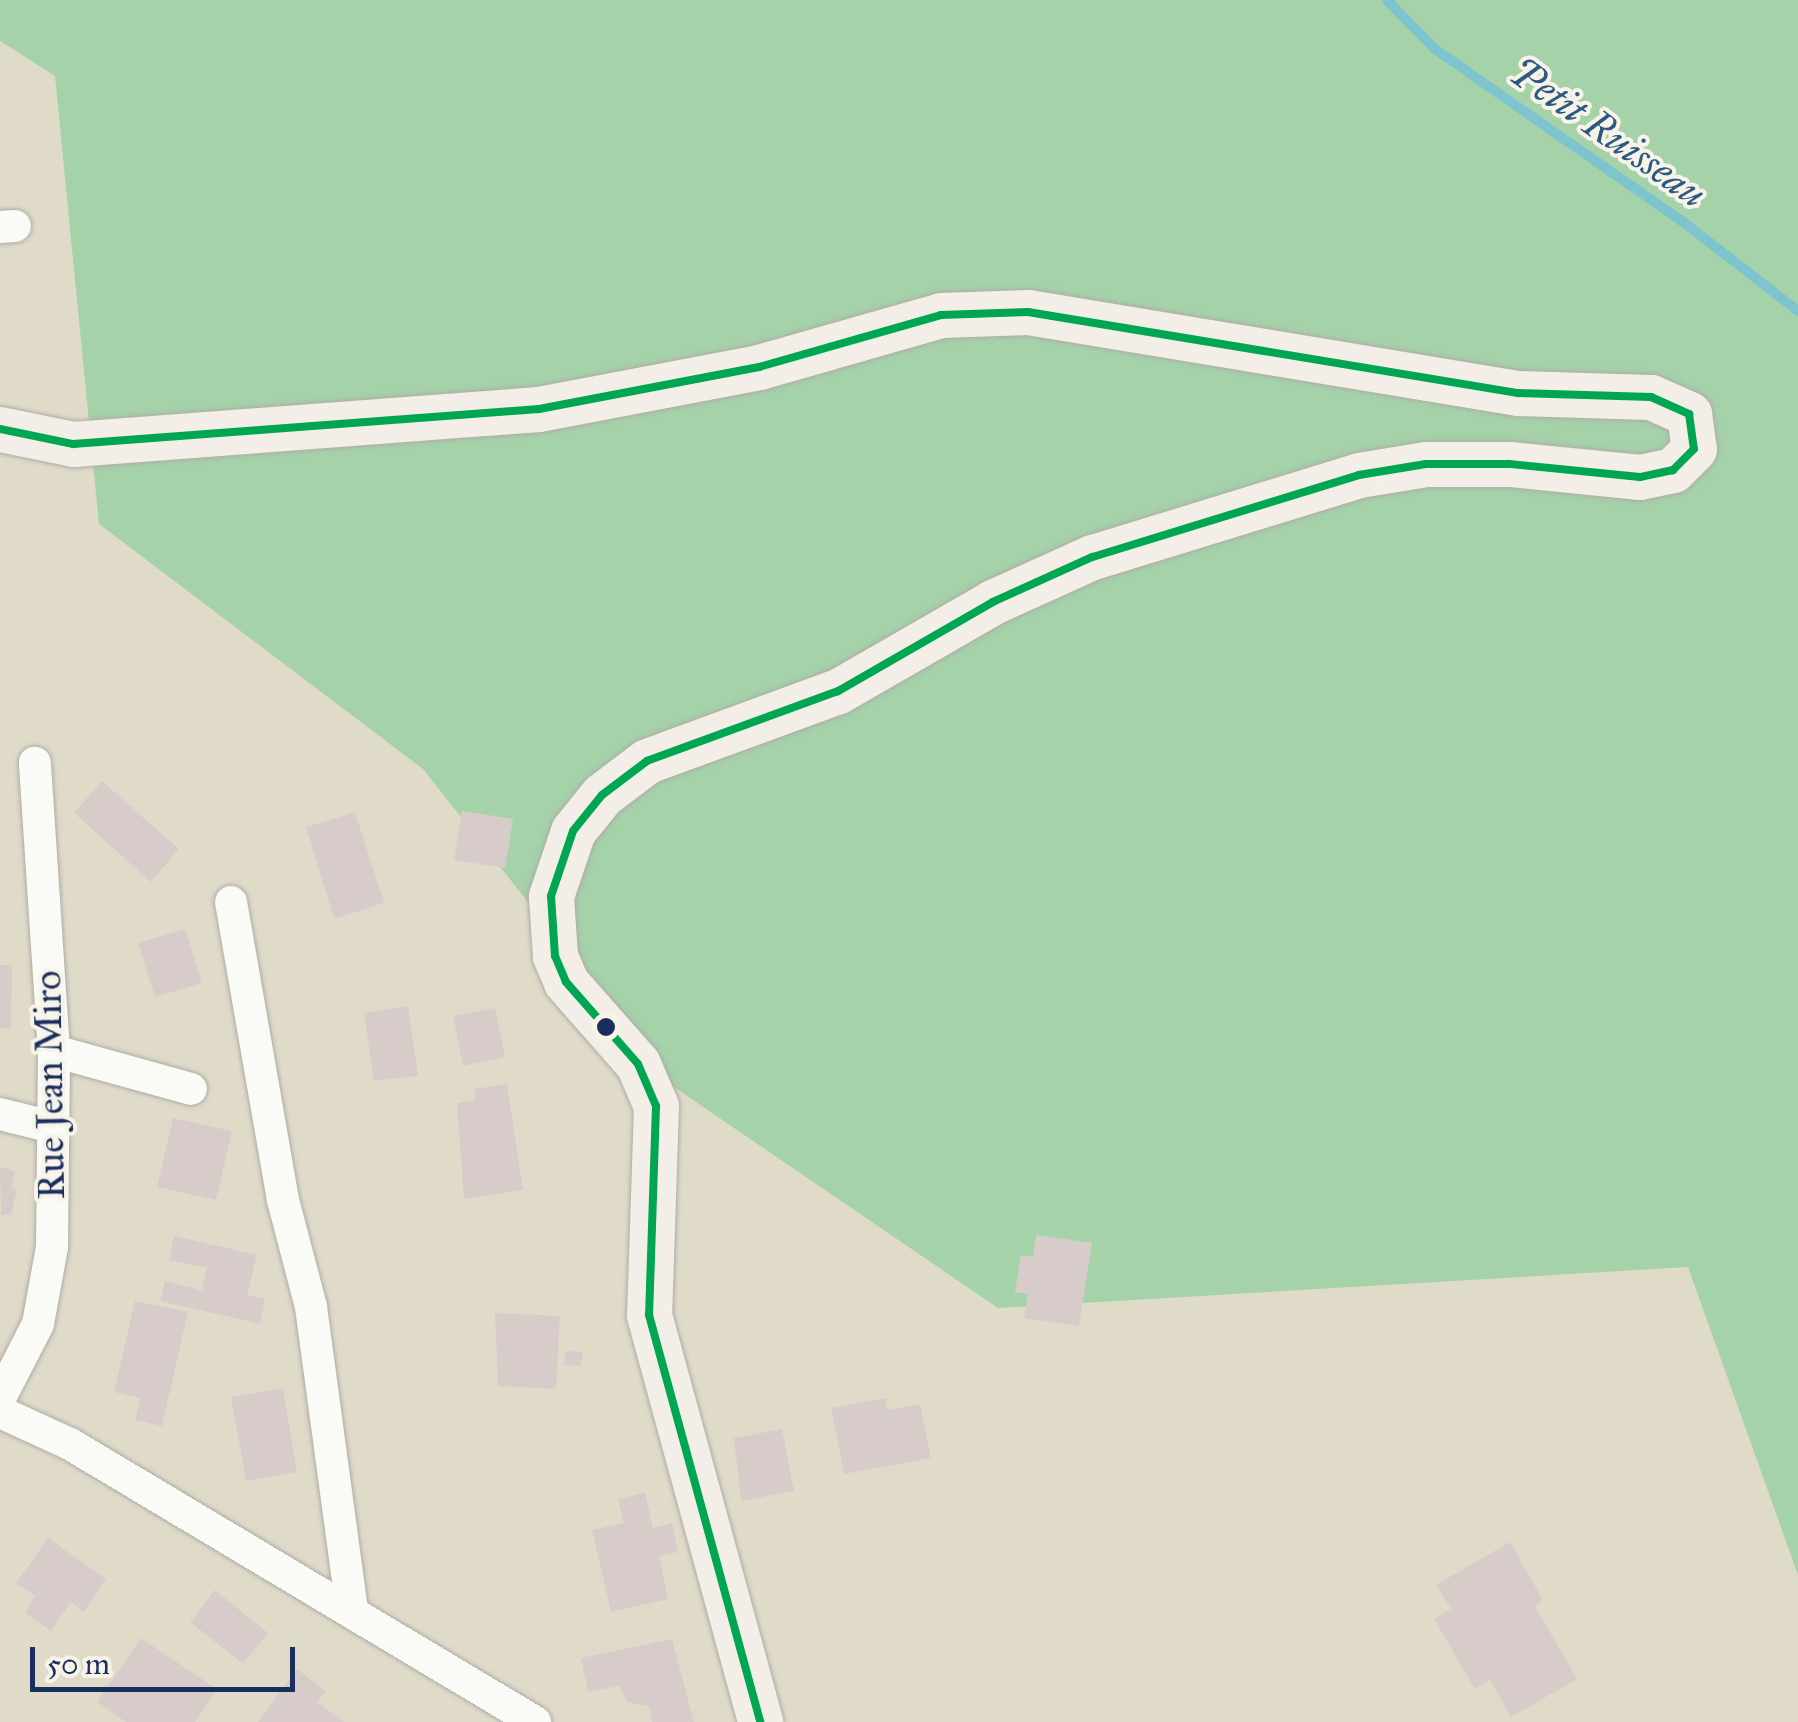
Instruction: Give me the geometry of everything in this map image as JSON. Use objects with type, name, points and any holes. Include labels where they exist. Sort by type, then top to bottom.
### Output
[{"type":"main road","points":[[0,428],[73,444],[539,409],[759,367],[942,316],[1028,312],[1518,393],[1651,397],[1689,414],[1694,449],[1673,470],[1640,477],[1508,464],[1426,464],[1360,475],[1092,557],[993,602],[838,691],[647,761],[602,795],[573,831],[551,896],[555,956],[566,982],[638,1064],[656,1106],[649,1315],[760,1722]]},
{"type":"street","name":"Rue Jean Miro","points":[[0,1398],[38,1324],[52,1246],[54,1051],[34,763]]},
{"type":"street","points":[[231,902],[282,1200],[311,1306],[352,1610]]},
{"type":"street","points":[[54,1051],[191,1089]]},
{"type":"street","points":[[0,1114],[52,1127]]},
{"type":"street","points":[[0,1412],[70,1444],[535,1722]]},
{"type":"green space","points":[[0,0],[1798,0],[1798,1575],[1688,1267],[998,1308],[674,1087],[423,769],[99,524],[55,76],[0,41]]},
{"type":"building","points":[[102,781],[179,849],[151,882],[74,813]]},
{"type":"building","points":[[462,811],[513,819],[505,868],[454,860]]},
{"type":"building","points":[[355,812],[384,903],[334,919],[306,827]]},
{"type":"building","points":[[185,929],[202,983],[155,997],[138,943]]},
{"type":"building","points":[[0,965],[12,965],[11,1029],[0,1028]]},
{"type":"building","points":[[408,1006],[418,1076],[374,1081],[364,1013]]},
{"type":"building","points":[[495,1008],[505,1057],[463,1066],[453,1016]]},
{"type":"building","points":[[507,1084],[523,1190],[464,1199],[457,1103],[475,1100],[474,1089]]},
{"type":"building","points":[[173,1118],[232,1131],[216,1200],[157,1187]]},
{"type":"building","points":[[0,1167],[15,1171],[11,1188],[17,1190],[11,1215],[3,1214],[1,1220]]},
{"type":"building","points":[[1036,1235],[1092,1243],[1079,1326],[1024,1318],[1028,1294],[1015,1292],[1021,1255],[1033,1257]]},
{"type":"building","points":[[174,1236],[257,1255],[247,1295],[265,1299],[260,1324],[160,1301],[165,1281],[202,1290],[207,1268],[169,1260]]},
{"type":"building","points":[[135,1301],[188,1312],[162,1426],[135,1420],[140,1398],[114,1392]]},
{"type":"building","points":[[495,1313],[560,1316],[556,1389],[498,1386]]},
{"type":"building","points":[[566,1351],[583,1352],[581,1366],[564,1365]]},
{"type":"building","points":[[283,1388],[297,1472],[246,1481],[231,1397]]},
{"type":"building","points":[[885,1398],[887,1410],[920,1404],[931,1458],[844,1474],[831,1408]]},
{"type":"building","points":[[782,1429],[794,1491],[741,1501],[734,1438]]},
{"type":"building","points":[[645,1493],[653,1528],[672,1523],[678,1552],[659,1556],[668,1599],[611,1612],[592,1530],[624,1523],[618,1499]]},
{"type":"building","points":[[48,1538],[106,1579],[84,1612],[71,1602],[51,1631],[25,1613],[35,1596],[16,1583]]},
{"type":"building","points":[[1510,1542],[1543,1600],[1535,1606],[1577,1679],[1511,1717],[1490,1680],[1475,1689],[1434,1619],[1451,1609],[1436,1585]]},
{"type":"building","points":[[215,1590],[268,1633],[243,1664],[190,1622]]},
{"type":"building","points":[[141,1638],[217,1689],[195,1722],[126,1722],[97,1702]]},
{"type":"building","points":[[672,1639],[694,1722],[652,1722],[649,1706],[627,1702],[619,1686],[588,1692],[581,1658]]},
{"type":"building","points":[[297,1669],[326,1691],[317,1702],[344,1722],[258,1722]]},
{"type":"waterway","name":"Petit Ruisseau","points":[[1387,0],[1435,49],[1682,221],[1798,311]]},
{"type":"transit line","points":[[0,429],[73,444],[539,409],[759,367],[941,315],[1028,312],[1518,393],[1651,397],[1689,414],[1694,449],[1673,470],[1640,477],[1509,464],[1426,464],[1359,475],[1092,557],[993,602],[838,691],[647,761],[602,795],[573,831],[551,896],[555,956],[566,982],[638,1064],[656,1106],[649,1315],[760,1722]]}]
